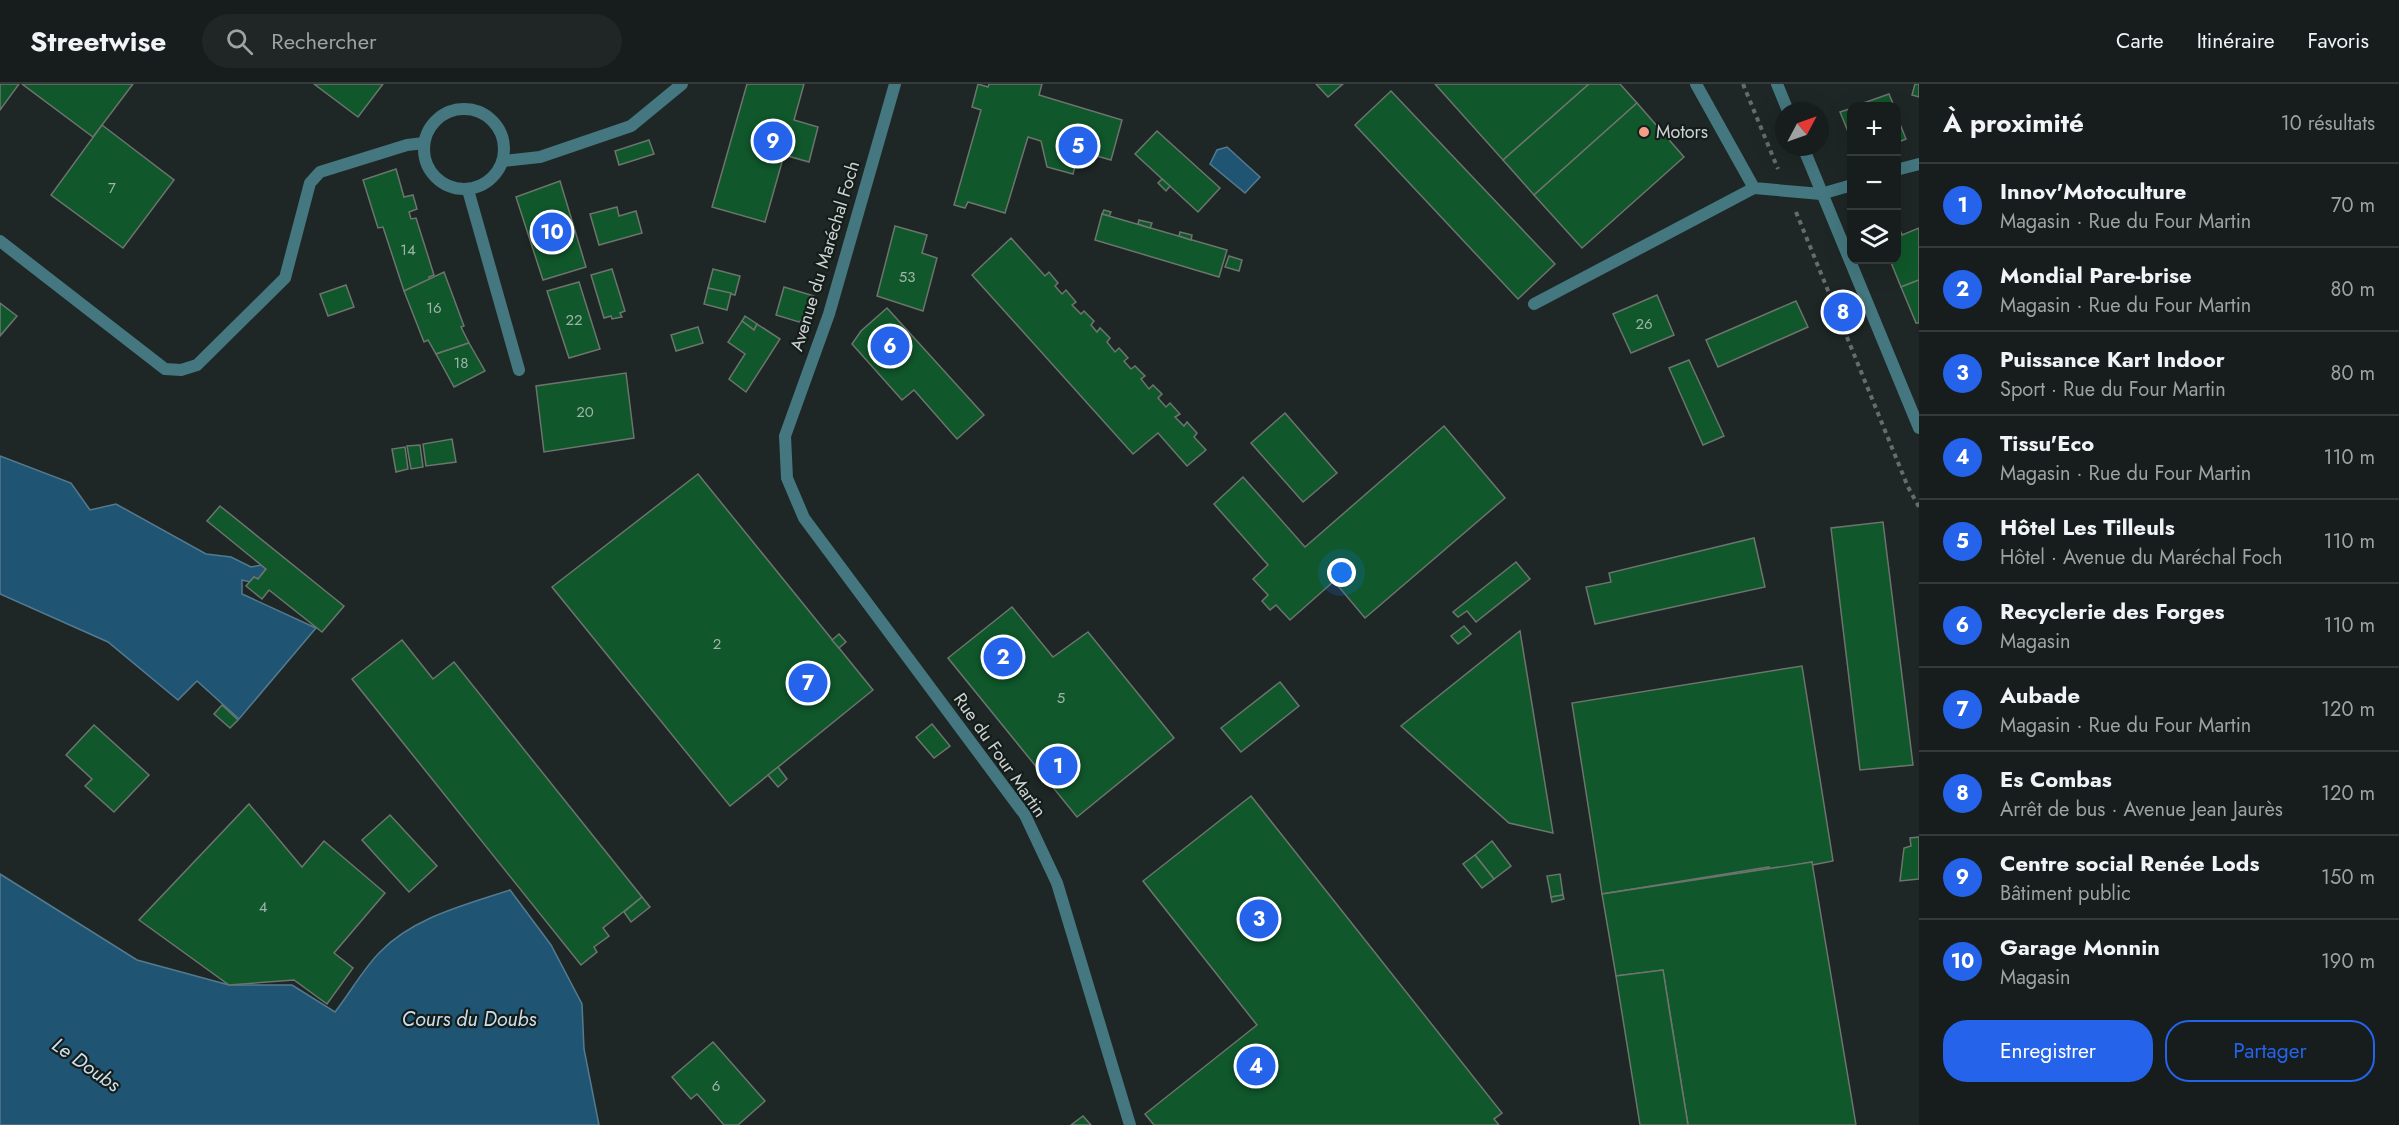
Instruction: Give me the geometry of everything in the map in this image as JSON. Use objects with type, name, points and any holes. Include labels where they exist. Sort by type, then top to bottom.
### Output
[{"type":"street","points":[[503,161],[540,157],[631,126],[682,84]]},
{"type":"street","name":"Avenue du Maréchal Foch","points":[[785,436],[829,314],[895,84]]},
{"type":"street","points":[[1696,84],[1754,188]]},
{"type":"street","points":[[1777,84],[1784,102]]},
{"type":"street","points":[[456,110],[479,112],[495,123],[504,141],[503,161],[490,181],[468,190],[444,185],[427,167],[424,143],[435,122],[456,110]]},
{"type":"street","points":[[0,241],[165,369],[181,370],[197,365],[285,279],[310,183],[320,172],[407,145],[424,143]]},
{"type":"street","points":[[1806,156],[1919,428]]},
{"type":"street","points":[[1901,169],[1919,164]]},
{"type":"street","points":[[1534,304],[1754,188],[1821,194],[1847,185]]},
{"type":"street","points":[[468,190],[519,370]]},
{"type":"street","name":"Rue du Four Martin","points":[[785,436],[787,478],[804,518],[1025,815],[1057,883],[1130,1125]]},
{"type":"path","points":[[1743,84],[1779,171]]},
{"type":"path","points":[[1792,203],[1908,487],[1919,507]]},
{"type":"water","points":[[1227,147],[1260,177],[1245,193],[1210,164],[1217,150]]},
{"type":"water","points":[[0,456],[71,483],[90,510],[116,504],[206,554],[231,557],[251,567],[261,565],[266,569],[258,579],[254,577],[250,582],[242,580],[242,594],[316,628],[239,719],[197,681],[178,700],[108,642],[0,594]]},
{"type":"water","name":"Cours du Doubs","points":[[0,874],[137,960],[229,985],[292,985],[335,1012],[380,952],[408,930],[458,907],[510,890],[551,945],[582,1004],[584,1049],[599,1125],[0,1125]]},
{"type":"building","points":[[0,84],[19,84],[0,110]]},
{"type":"building","points":[[22,84],[133,84],[93,137]]},
{"type":"building","points":[[314,84],[383,84],[358,117]]},
{"type":"building","points":[[747,84],[804,84],[794,120],[818,127],[809,162],[784,155],[765,222],[712,207]]},
{"type":"building","points":[[978,84],[988,87],[989,84],[1042,84],[1039,95],[1122,120],[1111,160],[1079,151],[1073,174],[1047,167],[1041,141],[1028,137],[1005,213],[968,202],[965,208],[954,205],[981,110],[972,107]]},
{"type":"building","points":[[1316,84],[1343,84],[1328,97]]},
{"type":"building","points":[[1435,84],[1589,84],[1503,160]]},
{"type":"building","points":[[1589,84],[1620,84],[1637,103],[1534,195],[1503,160]]},
{"type":"building","points":[[1915,84],[1919,84],[1919,97],[1912,95]]},
{"type":"building","points":[[1391,91],[1555,264],[1518,299],[1355,125]]},
{"type":"building","points":[[1889,94],[1892,102],[1866,102]]},
{"type":"building","points":[[1637,103],[1684,157],[1582,248],[1534,195]]},
{"type":"building","points":[[1847,110],[1847,129],[1840,112]]},
{"type":"building","points":[[102,125],[174,180],[123,248],[51,195]]},
{"type":"building","points":[[1901,126],[1906,139],[1901,141]]},
{"type":"building","points":[[1157,131],[1220,188],[1198,212],[1135,154]]},
{"type":"building","points":[[649,140],[654,154],[619,165],[615,151]]},
{"type":"building","points":[[396,169],[404,197],[413,195],[417,209],[409,212],[411,219],[416,218],[434,275],[429,277],[430,280],[404,291],[383,227],[378,228],[363,180]]},
{"type":"building","points":[[1162,179],[1170,186],[1166,191],[1158,183]]},
{"type":"building","points":[[560,181],[586,267],[543,280],[516,197]]},
{"type":"building","points":[[617,207],[619,216],[636,211],[642,233],[599,245],[590,214]]},
{"type":"building","points":[[1104,210],[1111,212],[1109,216],[1102,214]]},
{"type":"building","points":[[1102,214],[1227,250],[1219,277],[1095,240]]},
{"type":"building","points":[[1139,220],[1152,223],[1150,228],[1138,224]]},
{"type":"building","points":[[895,226],[927,235],[922,253],[937,258],[923,311],[877,296]]},
{"type":"building","points":[[1919,228],[1919,280],[1901,287],[1892,264],[1901,264],[1901,232],[1902,235]]},
{"type":"building","points":[[1180,232],[1192,235],[1191,240],[1179,236]]},
{"type":"building","points":[[1011,238],[1045,276],[1049,272],[1058,283],[1055,286],[1062,294],[1066,290],[1076,302],[1072,305],[1081,314],[1084,311],[1094,321],[1091,325],[1097,332],[1100,328],[1110,338],[1107,342],[1115,352],[1119,348],[1128,358],[1124,361],[1131,369],[1135,366],[1145,376],[1141,379],[1149,389],[1153,385],[1162,394],[1158,398],[1166,407],[1170,403],[1180,414],[1175,417],[1184,426],[1187,422],[1197,433],[1194,437],[1206,450],[1187,466],[1158,433],[1133,454],[972,275]]},
{"type":"building","points":[[1229,256],[1242,260],[1239,271],[1225,267]]},
{"type":"building","points":[[612,269],[625,311],[620,313],[622,317],[612,319],[611,316],[604,318],[591,275]]},
{"type":"building","points":[[713,269],[740,276],[735,295],[708,288]]},
{"type":"building","points":[[444,272],[464,326],[461,327],[469,343],[436,354],[428,340],[424,342],[404,291]]},
{"type":"building","points":[[1919,280],[1919,323],[1916,323],[1901,287]]},
{"type":"building","points":[[579,282],[600,349],[569,358],[547,291]]},
{"type":"building","points":[[346,285],[354,307],[328,316],[320,294]]},
{"type":"building","points":[[784,287],[814,296],[808,314],[799,322],[776,315]]},
{"type":"building","points":[[708,288],[731,293],[727,310],[704,304]]},
{"type":"building","points":[[1657,295],[1674,335],[1631,353],[1613,314]]},
{"type":"building","points":[[1796,301],[1808,327],[1718,367],[1706,340]]},
{"type":"building","points":[[0,303],[17,316],[0,336]]},
{"type":"building","points":[[887,308],[984,415],[957,439],[914,390],[902,400],[852,344],[861,331]]},
{"type":"building","points":[[745,316],[757,324],[754,330],[742,321]]},
{"type":"building","points":[[742,321],[754,330],[757,324],[780,339],[746,392],[729,379],[745,354],[728,342]]},
{"type":"building","points":[[698,327],[703,343],[676,351],[671,335]]},
{"type":"building","points":[[469,343],[485,371],[454,387],[436,354]]},
{"type":"building","points":[[1689,360],[1724,436],[1703,445],[1669,368]]},
{"type":"building","points":[[626,373],[634,438],[544,452],[536,386]]},
{"type":"building","points":[[1285,413],[1337,473],[1303,502],[1251,443]]},
{"type":"building","points":[[1444,426],[1505,498],[1365,618],[1334,581],[1290,620],[1276,605],[1270,610],[1262,601],[1268,595],[1253,579],[1268,565],[1214,504],[1243,477],[1305,547]]},
{"type":"building","points":[[452,439],[456,462],[426,466],[423,444]]},
{"type":"building","points":[[420,445],[423,467],[411,469],[407,446]]},
{"type":"building","points":[[405,447],[408,469],[396,472],[392,449]]},
{"type":"building","points":[[698,474],[873,690],[730,806],[552,587]]},
{"type":"building","points":[[220,506],[344,606],[322,632],[269,590],[262,599],[246,586],[254,577],[258,579],[266,569],[207,521]]},
{"type":"building","points":[[1883,522],[1913,765],[1860,770],[1831,528]]},
{"type":"building","points":[[1754,538],[1765,587],[1595,624],[1586,587],[1611,582],[1609,573]]},
{"type":"building","points":[[1516,562],[1530,579],[1476,622],[1467,611],[1458,617],[1453,612]]},
{"type":"building","points":[[1012,607],[1053,657],[1088,632],[1174,738],[1077,817],[948,658]]},
{"type":"building","points":[[1464,626],[1471,634],[1458,644],[1451,636]]},
{"type":"building","points":[[1520,631],[1553,833],[1509,823],[1401,726]]},
{"type":"building","points":[[839,634],[846,642],[839,648],[832,640]]},
{"type":"building","points":[[402,640],[433,679],[454,662],[642,897],[603,928],[609,936],[594,947],[597,952],[581,965],[352,679]]},
{"type":"building","points":[[1802,666],[1833,861],[1812,865],[1812,862],[1769,870],[1769,867],[1602,894],[1572,703]]},
{"type":"building","points":[[1280,682],[1299,706],[1241,752],[1221,728]]},
{"type":"building","points":[[222,705],[238,720],[230,728],[214,714]]},
{"type":"building","points":[[932,724],[950,746],[934,758],[916,737]]},
{"type":"building","points":[[94,725],[149,775],[114,812],[85,786],[92,779],[66,755]]},
{"type":"building","points":[[778,767],[787,779],[778,787],[768,775]]},
{"type":"building","points":[[1251,796],[1502,1113],[1494,1119],[1499,1125],[1154,1125],[1145,1114],[1257,1025],[1143,881]]},
{"type":"building","points":[[249,804],[302,867],[324,841],[385,893],[334,953],[353,968],[327,1004],[294,980],[229,985],[139,920]]},
{"type":"building","points":[[390,815],[437,866],[409,892],[362,840]]},
{"type":"building","points":[[1919,837],[1919,879],[1900,881],[1904,848],[1911,846],[1910,838]]},
{"type":"building","points":[[1492,841],[1511,866],[1494,879],[1475,855]]},
{"type":"building","points":[[1475,855],[1494,879],[1482,888],[1463,864]]},
{"type":"building","points":[[1812,862],[1856,1125],[1688,1125],[1663,970],[1616,976],[1602,894]]},
{"type":"building","points":[[1560,874],[1563,895],[1551,897],[1547,876]]},
{"type":"building","points":[[1563,895],[1564,899],[1552,902],[1551,897]]},
{"type":"building","points":[[642,897],[650,907],[631,922],[624,912]]},
{"type":"building","points":[[1663,970],[1688,1125],[1640,1125],[1616,976]]},
{"type":"building","points":[[713,1042],[765,1101],[738,1125],[724,1125],[697,1094],[691,1099],[672,1077]]},
{"type":"building","points":[[1083,1116],[1091,1125],[1071,1125]]},
{"type":"place","name":"Motors","points":[[1644,132]]},
{"type":"place","name":"Centre social Renée Lods","points":[[773,141]]},
{"type":"place","name":"Hôtel Les Tilleuls","points":[[1078,146]]},
{"type":"place","name":"Garage Monnin","points":[[552,232]]},
{"type":"place","name":"Es Combas","points":[[1843,312]]},
{"type":"place","name":"Recyclerie des Forges","points":[[890,346]]},
{"type":"place","name":"Mondial Pare-brise","points":[[1003,657]]},
{"type":"place","name":"Aubade","points":[[808,683]]},
{"type":"place","name":"Innov'Motoculture","points":[[1058,766]]},
{"type":"place","name":"Puissance Kart Indoor","points":[[1259,919]]},
{"type":"place","name":"Tissu'Eco","points":[[1256,1066]]},
{"type":"water label","name":"Le Doubs","points":[[86,1065]]}]
